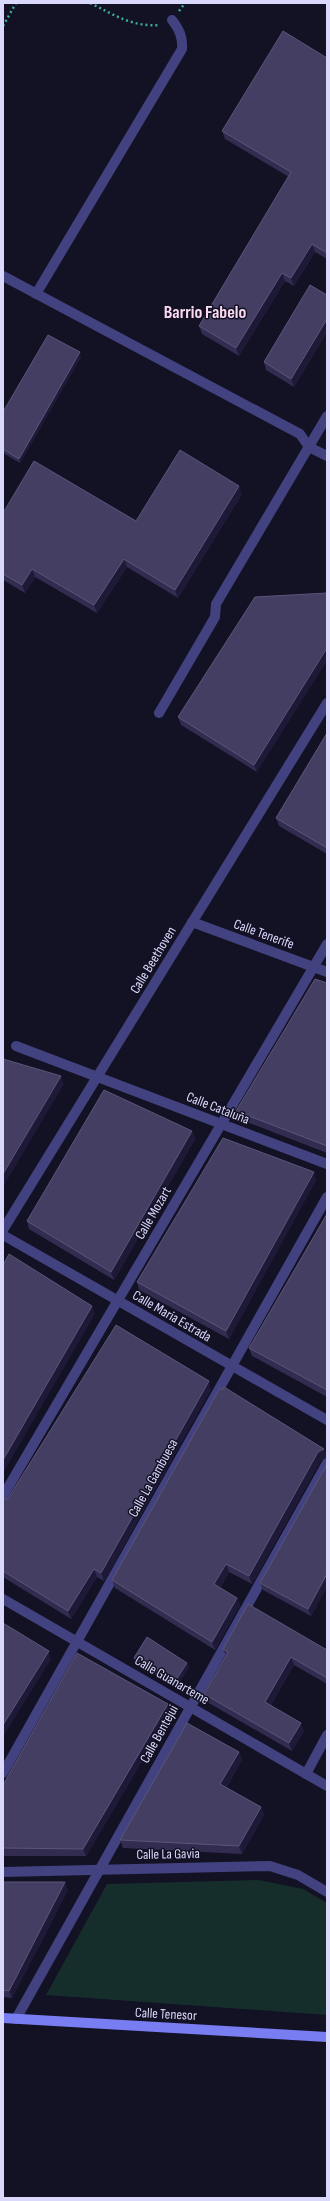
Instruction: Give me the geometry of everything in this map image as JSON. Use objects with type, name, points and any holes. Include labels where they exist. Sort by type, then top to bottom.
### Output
[{"type":"street","points":[[36,294],[182,49],[183,40],[178,28],[172,20]]},
{"type":"street","points":[[3,276],[300,434],[309,446],[327,456]]},
{"type":"street","points":[[159,713],[215,617],[216,604],[327,416]]},
{"type":"street","name":"Calle Beethoven","points":[[3,1230],[327,703]]},
{"type":"street","name":"Calle Tenerife","points":[[192,922],[327,972]]},
{"type":"street","name":"Calle Mozart","points":[[3,1496],[327,944]]},
{"type":"street","name":"Calle Cataluña","points":[[16,1046],[99,1076],[221,1125],[327,1164]]},
{"type":"street","name":"Calle La Gambuesa","points":[[3,1773],[327,1197]]},
{"type":"street","name":"Calle Maria Estrada","points":[[3,1235],[327,1420]]},
{"type":"street","name":"Calle Bentejui","points":[[16,2019],[327,1463]]},
{"type":"street","name":"Calle Guanarteme","points":[[3,1599],[327,1786]]},
{"type":"street","points":[[306,1774],[327,1735]]},
{"type":"street","name":"Calle La Gavia","points":[[3,1872],[270,1866],[298,1875],[327,1892]]},
{"type":"street","name":"Calle Tenesor","points":[[3,2018],[327,2037]]},
{"type":"path","points":[[3,26],[16,3]]},
{"type":"path","points":[[90,3],[127,21],[142,26],[161,24],[172,20],[185,3]]},
{"type":"green space","points":[[259,1880],[303,1889],[327,1903],[327,2015],[46,1995],[107,1884]]},
{"type":"building","points":[[283,31],[327,58],[327,253],[312,244],[291,278],[282,273],[236,348],[199,326],[291,172],[222,131]]},
{"type":"building","points":[[310,285],[327,295],[327,319],[291,379],[264,362]]},
{"type":"building","points":[[48,335],[80,352],[19,459],[3,449],[3,412]]},
{"type":"building","points":[[180,450],[239,486],[175,590],[124,559],[94,605],[32,569],[22,585],[3,574],[3,513],[34,461],[136,521]]},
{"type":"building","points":[[327,593],[327,648],[254,765],[178,717],[255,597]]},
{"type":"building","points":[[327,733],[327,848],[276,818]]},
{"type":"building","points":[[315,979],[327,983],[327,1146],[236,1111]]},
{"type":"building","points":[[3,1059],[61,1076],[3,1174]]},
{"type":"building","points":[[104,1090],[192,1131],[111,1272],[27,1221]]},
{"type":"building","points":[[223,1138],[314,1172],[226,1331],[137,1282]]},
{"type":"building","points":[[327,1214],[327,1390],[249,1348]]},
{"type":"building","points":[[9,1254],[92,1306],[3,1460],[3,1265]]},
{"type":"building","points":[[116,1325],[209,1381],[101,1573],[94,1569],[68,1611],[3,1571],[3,1497],[7,1500]]},
{"type":"building","points":[[224,1387],[324,1449],[318,1452],[249,1576],[226,1564],[214,1584],[237,1598],[212,1642],[112,1580],[220,1388],[222,1390]]},
{"type":"building","points":[[327,1464],[327,1574],[308,1609],[260,1583]]},
{"type":"building","points":[[248,1604],[327,1650],[327,1678],[291,1657],[265,1702],[301,1723],[289,1743],[204,1694],[228,1652],[223,1649]]},
{"type":"building","points":[[3,1623],[49,1651],[3,1725]]},
{"type":"building","points":[[147,1637],[187,1663],[174,1683],[134,1658]]},
{"type":"building","points":[[77,1653],[168,1704],[83,1849],[3,1848],[3,1785]]},
{"type":"building","points":[[187,1723],[239,1752],[220,1784],[261,1807],[239,1846],[120,1840]]},
{"type":"building","points":[[3,1882],[65,1882],[9,1991],[3,1990]]},
{"type":"district","name":"Barrio Fabelo","points":[[205,312]]}]
